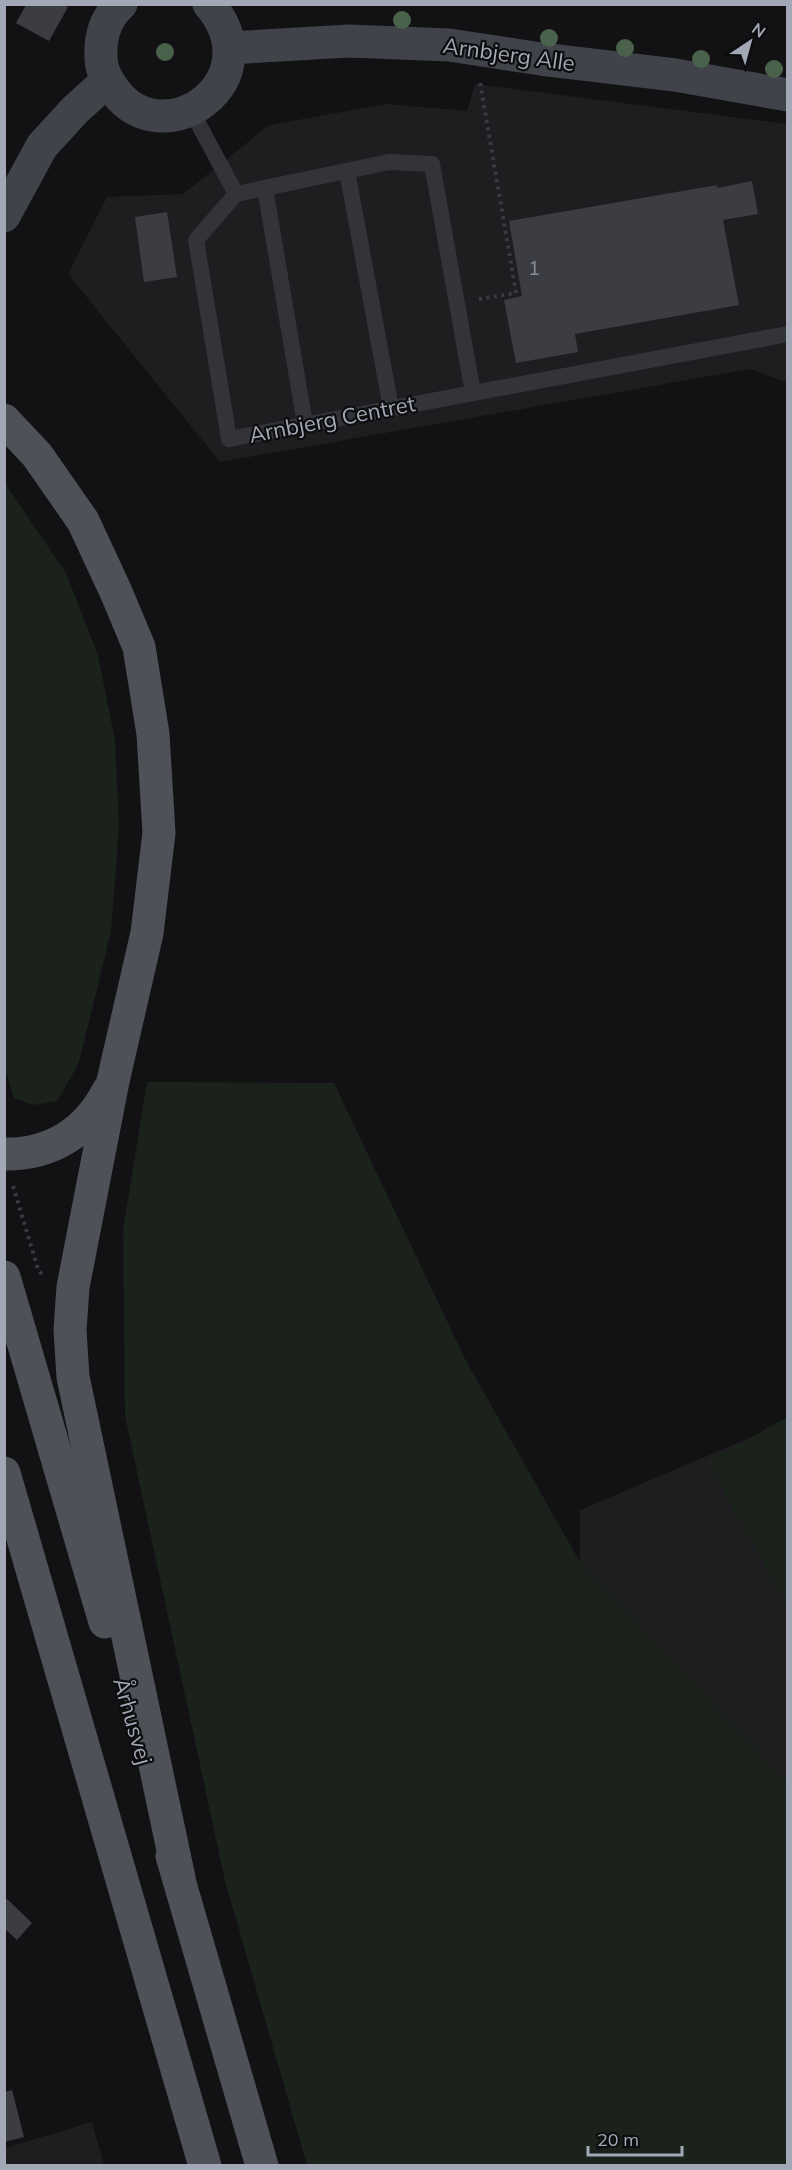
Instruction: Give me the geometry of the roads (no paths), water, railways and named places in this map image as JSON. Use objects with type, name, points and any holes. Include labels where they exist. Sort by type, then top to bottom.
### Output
[{"type":"main road","points":[[4,420],[37,455],[83,521],[139,647],[153,734],[159,833],[147,933],[113,1081],[73,1287],[70,1330],[73,1377],[179,1878]]},
{"type":"main road","points":[[8,1166],[33,1152],[53,1147],[72,1135],[90,1117],[113,1081]]},
{"type":"main road","name":"Århusvej","points":[[4,1277],[262,2166]]},
{"type":"main road","points":[[4,1473],[205,2166]]},
{"type":"street","points":[[121,4],[106,25],[100,43],[101,63],[107,81],[119,97],[135,108],[153,115],[173,116],[191,110],[207,100],[220,85],[227,68],[229,48],[226,31],[209,4]]},
{"type":"street","name":"Arnbjerg Alle","points":[[229,48],[350,41],[449,45],[675,75],[788,95]]},
{"type":"street","points":[[4,216],[42,146],[75,110],[107,81]]},
{"type":"lane","points":[[191,110],[236,194],[389,162],[432,164],[473,393]]},
{"type":"lane","points":[[347,171],[390,408]]},
{"type":"lane","points":[[265,188],[305,424]]},
{"type":"lane","name":"Arnbjerg Centret","points":[[236,194],[196,240],[229,439],[788,334]]}]
